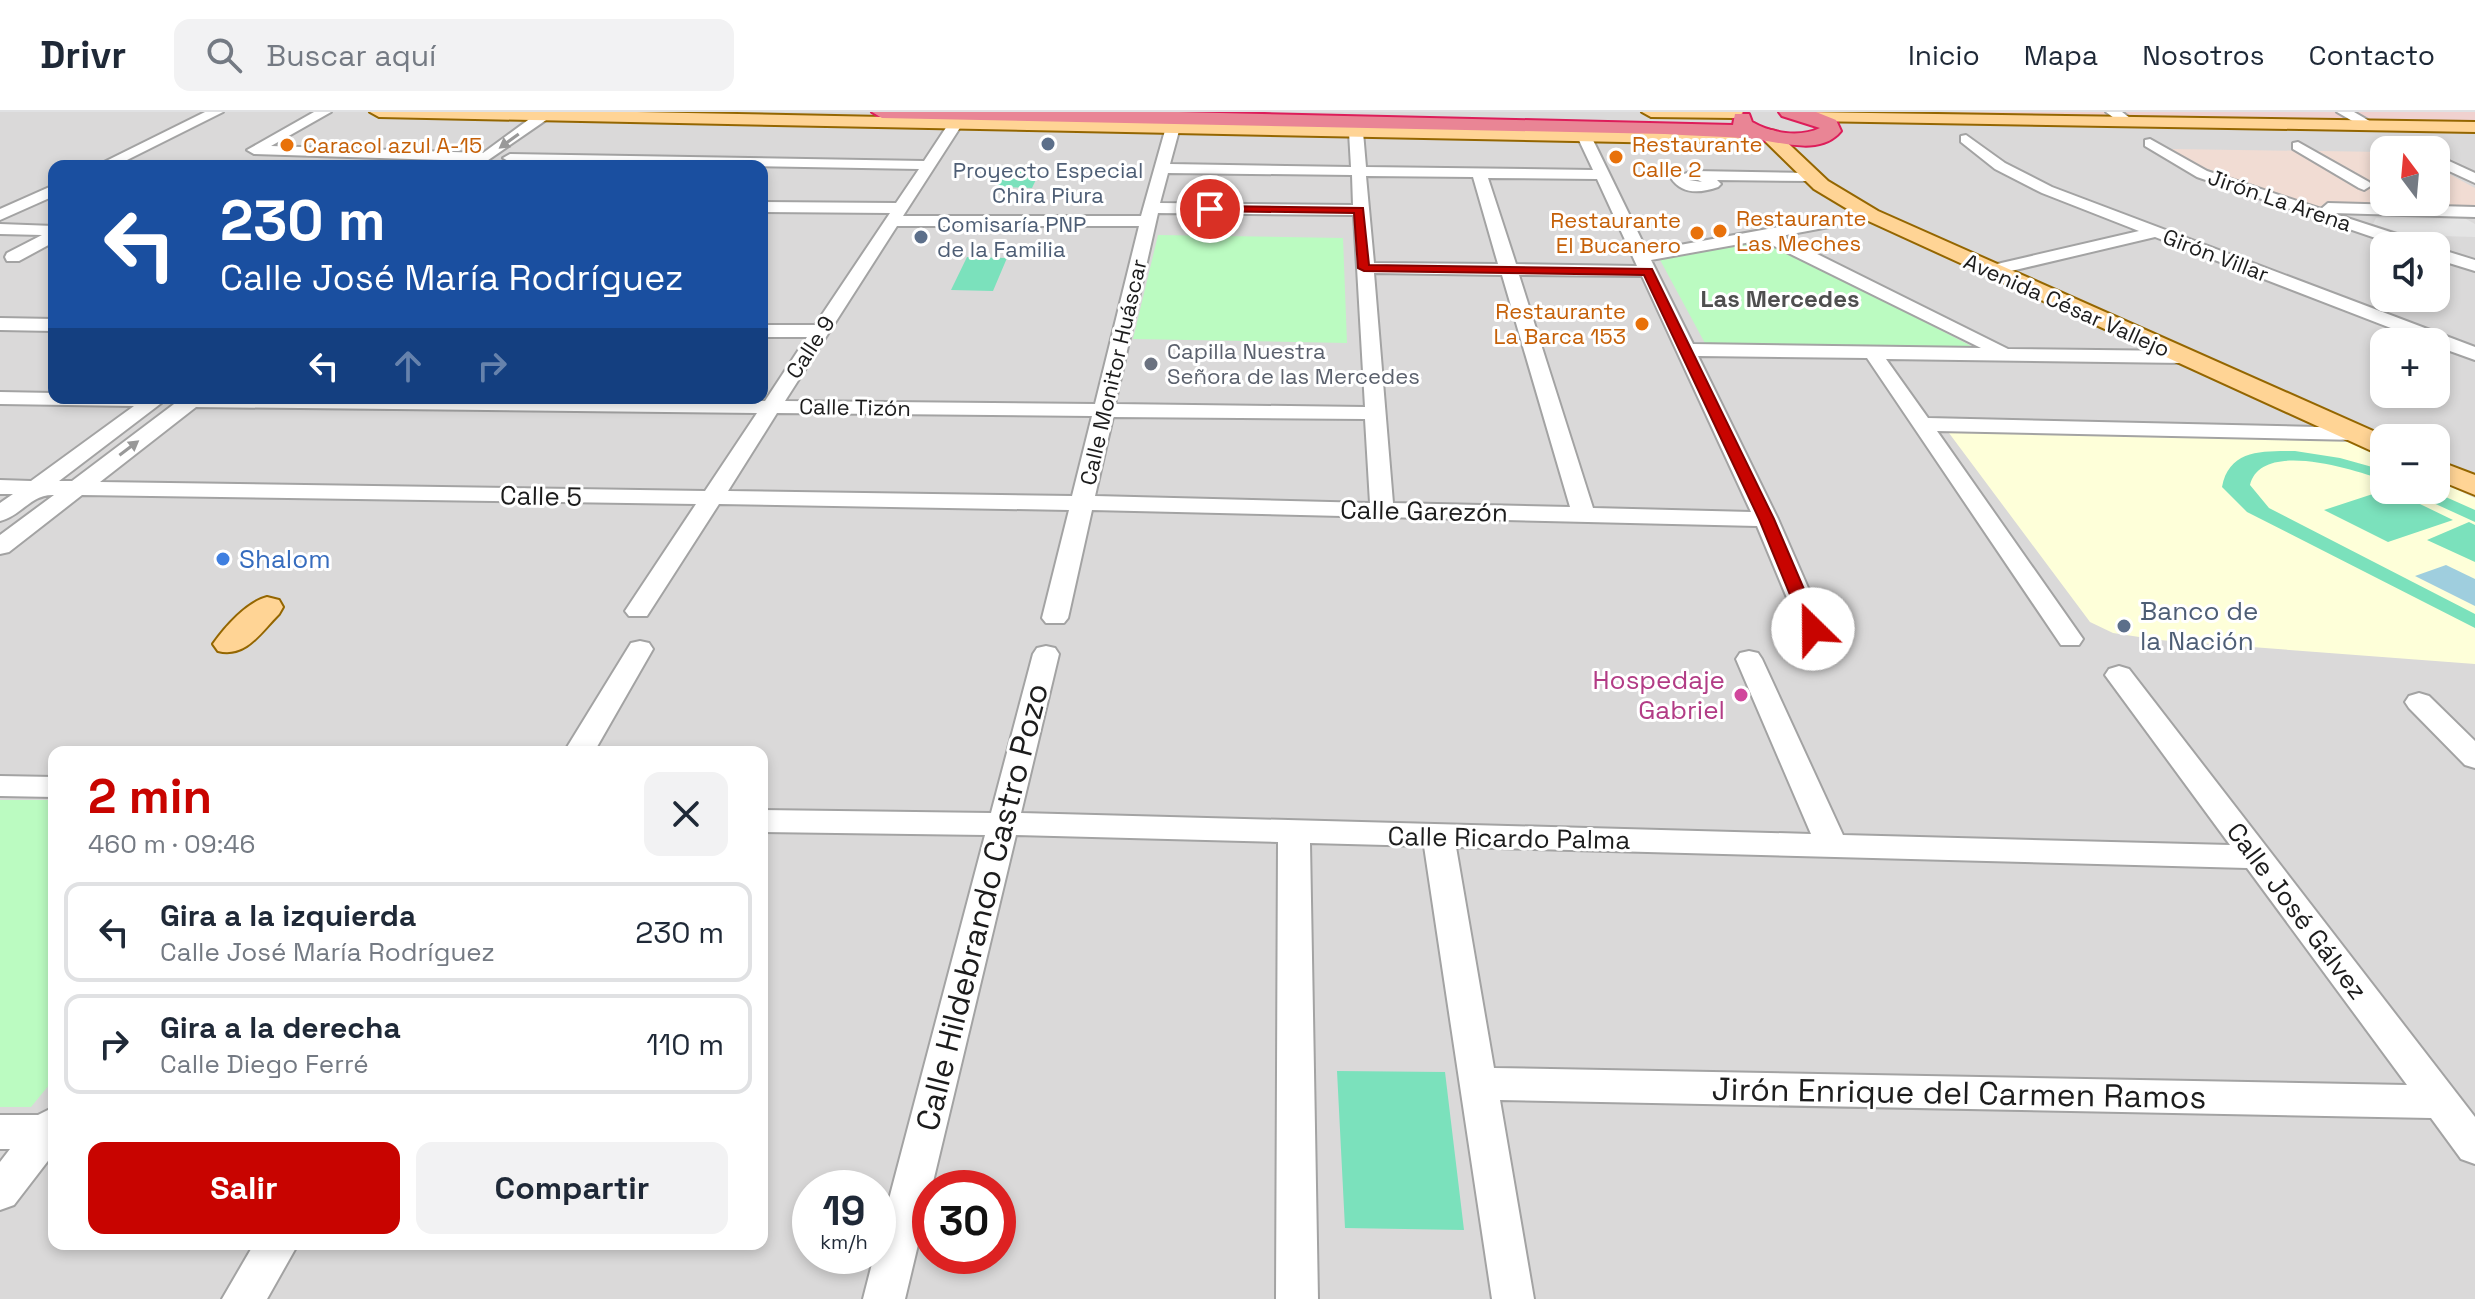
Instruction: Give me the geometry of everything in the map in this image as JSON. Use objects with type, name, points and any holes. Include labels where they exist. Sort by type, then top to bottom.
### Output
[{"type":"highway","points":[[846,112],[922,122]]},
{"type":"highway","points":[[882,112],[1665,128],[1816,124]]},
{"type":"highway","points":[[1492,112],[1536,119]]},
{"type":"highway","points":[[1202,120],[1310,119]]},
{"type":"highway","points":[[1202,120],[1701,120],[1758,124]]},
{"type":"main road","points":[[379,112],[1173,127],[1202,120],[1356,132],[1730,138],[1758,124]]},
{"type":"main road","points":[[1651,112],[1758,124]]},
{"type":"main road","points":[[1956,134],[2000,126],[2120,117],[2475,127]]},
{"type":"main road","points":[[1956,134],[1974,119]]},
{"type":"main road","points":[[1816,124],[1974,119],[2067,140]]},
{"type":"main road","name":"Avenida César Vallejo","points":[[1758,124],[1812,177],[1871,215],[2358,434],[2370,436]]},
{"type":"main road","points":[[1816,124],[2000,126],[2470,141]]},
{"type":"main road","points":[[1816,124],[1956,134],[2470,141]]},
{"type":"main road","name":"Avenida César Vallejo","points":[[1816,124],[1812,146],[1854,184],[1907,214],[2370,429]]},
{"type":"main road","points":[[2450,148],[2470,141]]},
{"type":"main road","points":[[2142,143],[2194,144]]},
{"type":"main road","points":[[2291,146],[2342,147]]},
{"type":"main road","points":[[2450,454],[2475,465]]},
{"type":"main road","points":[[2450,475],[2475,486]]},
{"type":"main road","points":[[230,644],[267,607]]},
{"type":"street","points":[[116,160],[216,112]]},
{"type":"street","points":[[324,112],[254,150],[466,160]]},
{"type":"street","points":[[2344,112],[2371,126]]},
{"type":"street","points":[[482,160],[559,114]]},
{"type":"street","points":[[507,160],[559,114]]},
{"type":"street","name":"Calle 9","points":[[638,611],[956,123]]},
{"type":"street","name":"Calle Monitor Huáscar","points":[[1055,618],[1149,214],[1173,127]]},
{"type":"street","points":[[1356,132],[1382,510]]},
{"type":"street","name":"Girón Villar","points":[[1956,134],[2020,178],[2156,232],[2470,348]]},
{"type":"street","points":[[1584,136],[1766,519],[1813,629]]},
{"type":"street","name":"Jirón La Arena","points":[[2142,143],[2202,174],[2373,232]]},
{"type":"street","points":[[2291,146],[2364,185]]},
{"type":"street","points":[[370,160],[380,154]]},
{"type":"street","points":[[768,164],[928,165]]},
{"type":"street","points":[[2450,165],[2475,179]]},
{"type":"street","points":[[1162,168],[1600,175]]},
{"type":"street","points":[[1479,173],[1584,515]]},
{"type":"street","points":[[1704,177],[1812,177]]},
{"type":"street","points":[[0,215],[48,193]]},
{"type":"street","points":[[768,207],[896,214],[1359,210]]},
{"type":"street","points":[[2301,208],[2475,212]]},
{"type":"street","points":[[1364,268],[1509,269],[1644,264],[1763,234],[1871,215]]},
{"type":"street","points":[[0,229],[48,233]]},
{"type":"street","points":[[1990,271],[2156,232]]},
{"type":"street","points":[[1763,234],[2008,354]]},
{"type":"street","points":[[13,257],[48,237]]},
{"type":"street","points":[[2450,258],[2475,266]]},
{"type":"street","points":[[0,324],[48,325]]},
{"type":"street","points":[[768,331],[821,331]]},
{"type":"street","points":[[1685,350],[2184,357]]},
{"type":"street","points":[[1872,352],[2070,639]]},
{"type":"street","points":[[0,398],[48,398]]},
{"type":"street","points":[[0,514],[149,404]]},
{"type":"street","points":[[0,547],[188,404]]},
{"type":"street","name":"Calle Tizón","points":[[524,404],[1375,413]]},
{"type":"street","points":[[1922,424],[2358,434]]},
{"type":"street","name":"Calle 5","points":[[0,487],[1082,503]]},
{"type":"street","name":"Calle Garezón","points":[[1082,503],[1766,519]]},
{"type":"street","points":[[583,746],[640,649]]},
{"type":"street","name":"Calle Hildebrando Castro Pozo","points":[[884,1299],[1046,654]]},
{"type":"street","points":[[1749,659],[1832,846]]},
{"type":"street","name":"Calle José Gálvez","points":[[2119,675],[2475,1147]]},
{"type":"street","points":[[2419,702],[2475,758]]},
{"type":"street","points":[[0,786],[48,787]]},
{"type":"street","name":"Calle Ricardo Palma","points":[[768,821],[1003,824],[2256,857]]},
{"type":"street","points":[[1294,833],[1297,1299]]},
{"type":"street","points":[[1438,836],[1513,1299]]},
{"type":"street","name":"Jirón Enrique del Carmen Ramos","points":[[1478,1084],[2441,1102]]},
{"type":"street","points":[[0,1132],[48,1128]]},
{"type":"street","points":[[0,1192],[48,1132]]},
{"type":"street","points":[[243,1299],[273,1250]]},
{"type":"shaded area","points":[[0,112],[1889,112],[2475,125],[2475,1299],[0,1299]]},
{"type":"shaded area","points":[[1924,112],[2475,112],[2475,125],[2133,119]]},
{"type":"shaded area","points":[[2171,149],[2370,152],[2370,208],[2307,206],[2192,163]]},
{"type":"shaded area","points":[[2450,175],[2475,188],[2475,210],[2450,209]]},
{"type":"shaded area","points":[[2376,218],[2466,219],[2475,224],[2475,237],[2450,236],[2450,232],[2399,232],[2373,224]]},
{"type":"shaded area","points":[[1946,429],[2344,437],[2370,449],[2370,504],[2450,504],[2450,486],[2475,498],[2475,664],[2159,640],[2113,633],[2090,622]]},
{"type":"green space","points":[[1008,167],[1042,167],[1032,188],[997,187]]},
{"type":"green space","points":[[1158,235],[1343,238],[1347,343],[1133,339]]},
{"type":"green space","points":[[1763,238],[1971,346],[1970,350],[1707,347],[1659,258]]},
{"type":"green space","points":[[967,257],[1007,258],[993,291],[951,290]]},
{"type":"green space","points":[[2271,451],[2295,451],[2370,466],[2370,476],[2310,462],[2271,463],[2258,471],[2250,485],[2269,508],[2475,614],[2475,628],[2247,512],[2222,487],[2226,475],[2240,459]]},
{"type":"green space","points":[[2370,495],[2370,504],[2420,504],[2453,520],[2388,542],[2324,510]]},
{"type":"green space","points":[[2450,499],[2475,510],[2475,522],[2436,504],[2450,504]]},
{"type":"green space","points":[[2469,522],[2475,525],[2475,562],[2427,540]]},
{"type":"green space","points":[[0,800],[48,800],[48,1086],[31,1107],[0,1107]]},
{"type":"green space","points":[[1337,1071],[1445,1072],[1464,1230],[1345,1228]]},
{"type":"water","points":[[2446,565],[2475,579],[2475,606],[2415,576]]},
{"type":"place","name":"Proyecto Especial Chira Piura","points":[[1048,144]]},
{"type":"place","name":"Caracol azul A-15","points":[[287,145]]},
{"type":"place","name":"Restaurante Calle 2","points":[[1616,157]]},
{"type":"place","name":"Restaurante Las Meches","points":[[1720,231]]},
{"type":"place","name":"Restaurante El Bucanero","points":[[1697,233]]},
{"type":"place","name":"Comisaría PNP de la Familia","points":[[921,237]]},
{"type":"place","name":"Restaurante La Barca 153","points":[[1642,324]]},
{"type":"place","name":"Capilla Nuestra Señora de las Mercedes","points":[[1151,364]]},
{"type":"place","name":"Shalom","points":[[223,559]]},
{"type":"place","name":"Banco de la Nación","points":[[2124,626]]},
{"type":"place","name":"Hospedaje Gabriel","points":[[1741,695]]},
{"type":"district","name":"Las Mercedes","points":[[1780,299]]},
{"type":"route","points":[[1210,209],[1359,210],[1364,268],[1648,271],[1766,519],[1813,629]]}]
